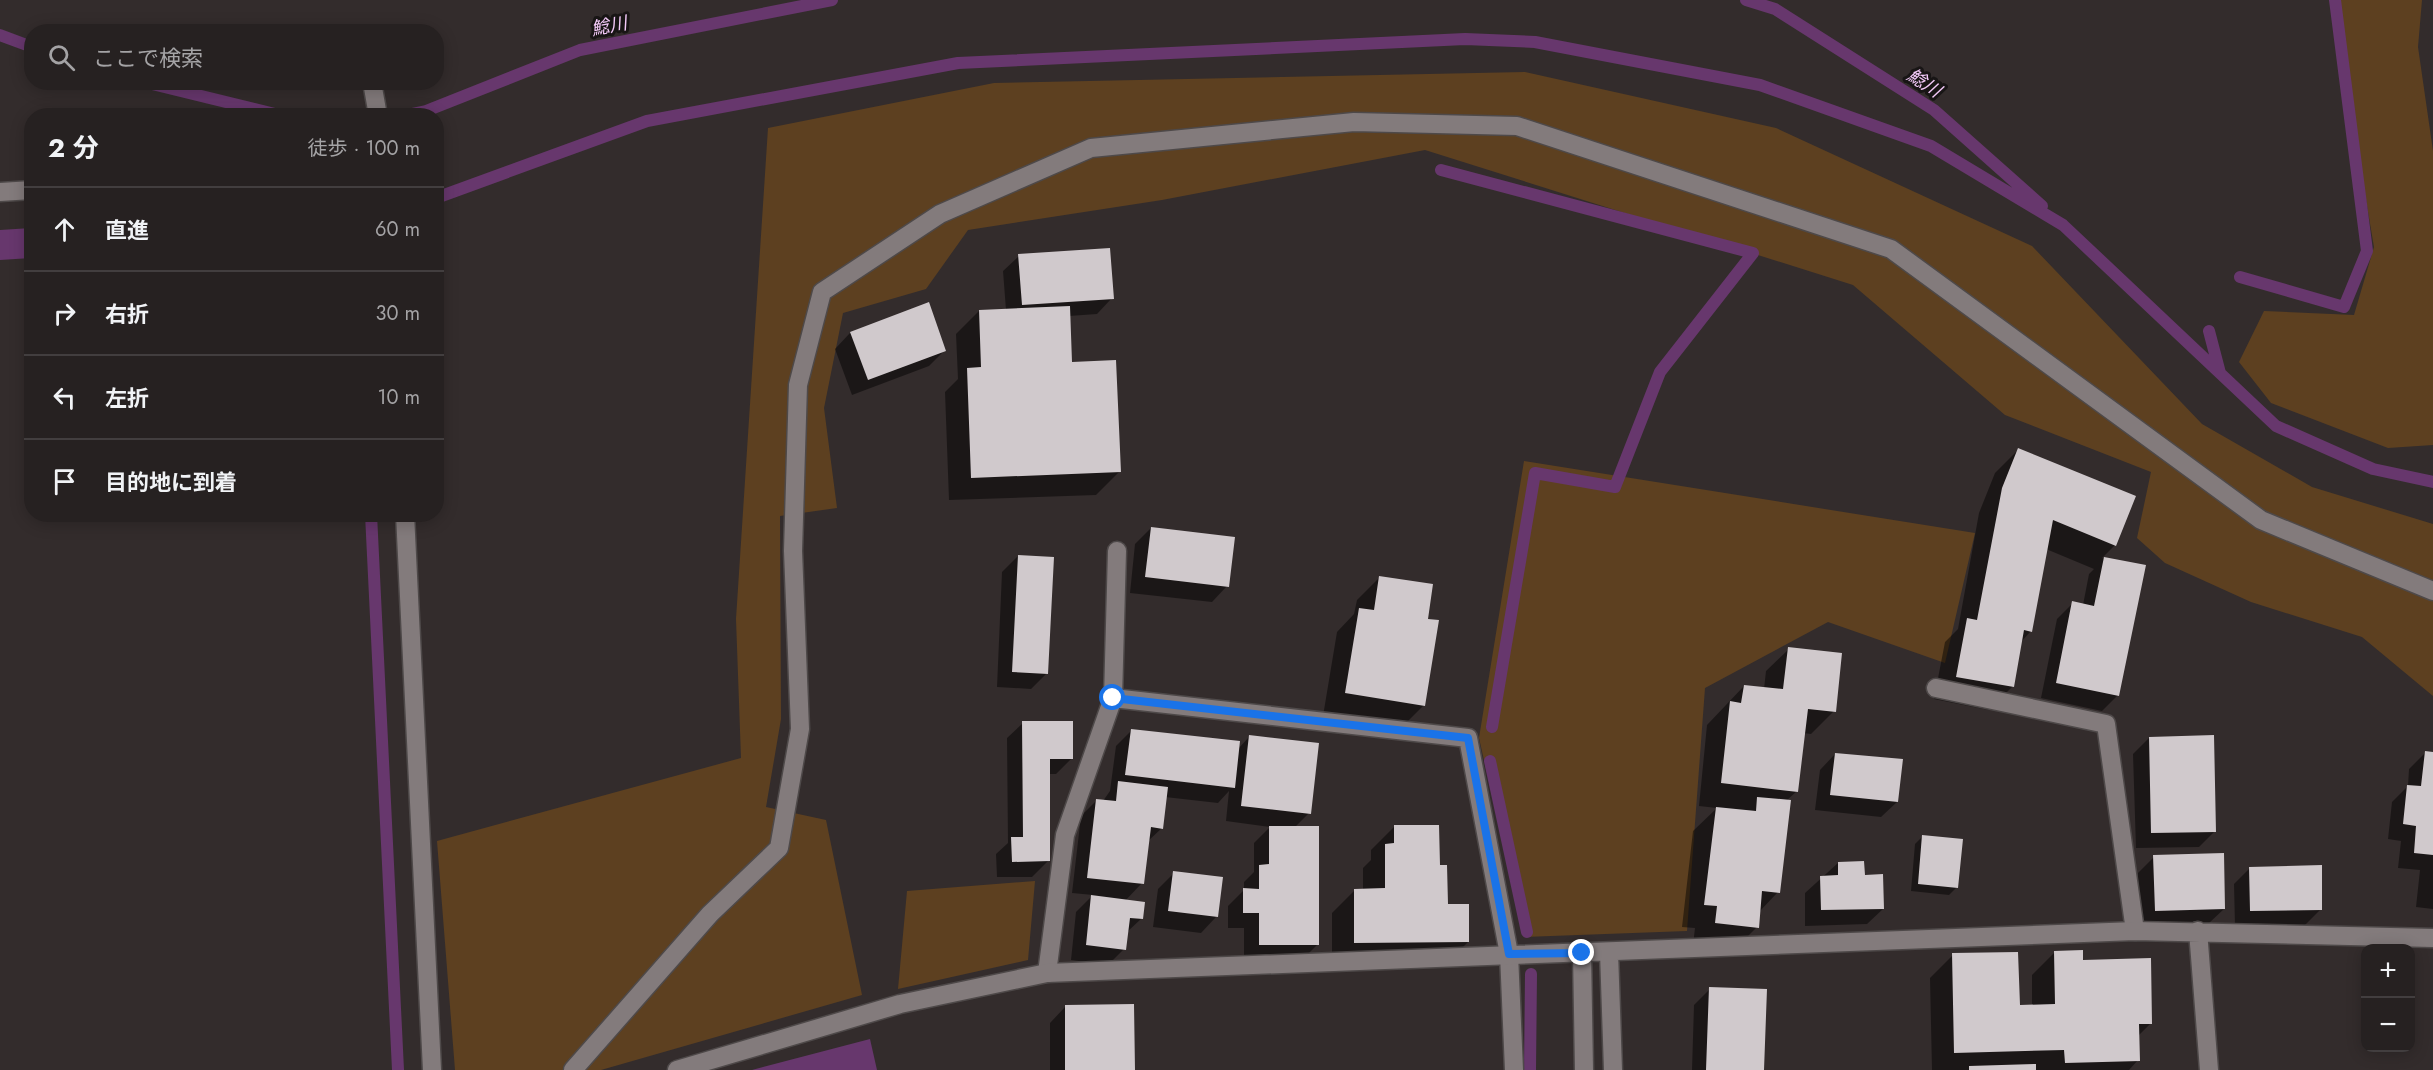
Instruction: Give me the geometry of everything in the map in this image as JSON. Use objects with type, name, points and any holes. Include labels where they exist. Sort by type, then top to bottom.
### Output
[{"type":"street","points":[[373,90],[377,108]]},
{"type":"street","points":[[573,1070],[710,914],[778,848],[800,729],[793,551],[798,385],[822,292],[940,214],[1091,148],[1354,122],[1517,126],[1891,249],[2261,520],[2433,591]]},
{"type":"street","points":[[0,192],[24,190]]},
{"type":"street","points":[[405,522],[432,1070]]},
{"type":"street","points":[[1047,973],[1065,835],[1113,698],[1117,551]]},
{"type":"street","points":[[1936,688],[2106,724],[2135,931]]},
{"type":"street","points":[[1113,698],[1468,738],[1509,954],[1514,1070]]},
{"type":"street","points":[[686,1069],[900,1004],[1047,973],[2135,931],[2433,938]]},
{"type":"street","points":[[2198,931],[2209,1070]]},
{"type":"street","points":[[1609,952],[1613,1070]]},
{"type":"street","points":[[1582,953],[1584,1070]]},
{"type":"shaded area","points":[[2332,0],[2422,0],[2418,47],[2433,151],[2433,445],[2388,448],[2271,403],[2239,362],[2264,311],[2354,315],[2374,247]]},
{"type":"shaded area","points":[[1525,72],[1776,128],[2032,246],[2202,424],[2312,487],[2433,524],[2433,696],[2362,637],[2251,602],[2165,563],[2137,538],[2151,472],[2005,415],[1853,285],[1425,150],[1162,200],[968,230],[926,289],[843,313],[824,408],[837,508],[780,516],[781,719],[766,807],[826,820],[862,995],[601,1070],[455,1070],[437,841],[741,758],[736,619],[768,128],[994,83]]},
{"type":"shaded area","points":[[24,228],[24,258],[0,260],[0,230]]},
{"type":"shaded area","points":[[1524,461],[1975,533],[1945,663],[1828,622],[1705,688],[1687,931],[1524,937],[1479,738]]},
{"type":"shaded area","points":[[1035,881],[1028,960],[898,989],[907,891]]},
{"type":"shaded area","points":[[870,1039],[877,1070],[752,1070]]},
{"type":"building","points":[[1110,248],[1114,299],[1022,305],[1018,254]]},
{"type":"building","points":[[929,302],[946,351],[868,380],[850,332]]},
{"type":"building","points":[[1070,306],[1072,362],[1116,360],[1121,472],[971,478],[967,368],[981,367],[979,310]]},
{"type":"building","points":[[2018,448],[2136,496],[2116,546],[2053,520],[2032,632],[2024,630],[2014,687],[1956,677],[1967,618],[1977,620],[2002,488]]},
{"type":"building","points":[[1151,527],[1235,537],[1229,587],[1145,577]]},
{"type":"building","points":[[1018,555],[1054,557],[1048,674],[1012,672]]},
{"type":"building","points":[[2104,557],[2146,565],[2119,696],[2056,683],[2072,601],[2094,606]]},
{"type":"building","points":[[1379,576],[1433,584],[1428,619],[1439,620],[1425,706],[1345,693],[1359,608],[1374,610]]},
{"type":"building","points":[[1788,647],[1842,653],[1836,712],[1808,709],[1798,792],[1721,783],[1730,701],[1741,703],[1744,685],[1783,689]]},
{"type":"building","points":[[1022,721],[1073,721],[1073,759],[1050,759],[1050,861],[1012,862],[1011,837],[1023,837]]},
{"type":"building","points":[[1131,729],[1240,741],[1235,788],[1125,775]]},
{"type":"building","points":[[1249,735],[1319,743],[1311,814],[1241,806]]},
{"type":"building","points":[[2214,735],[2216,832],[2151,833],[2149,737]]},
{"type":"building","points":[[2425,751],[2433,752],[2433,855],[2414,853],[2416,826],[2403,824],[2407,785],[2421,786]]},
{"type":"building","points":[[1835,753],[1903,759],[1898,802],[1830,795]]},
{"type":"building","points":[[1118,781],[1168,787],[1163,829],[1151,827],[1144,884],[1087,878],[1096,799],[1116,801]]},
{"type":"building","points":[[1757,797],[1791,800],[1780,893],[1762,891],[1759,928],[1715,923],[1717,906],[1704,905],[1716,807],[1756,811]]},
{"type":"building","points":[[1394,825],[1439,825],[1440,865],[1447,865],[1448,904],[1469,904],[1469,942],[1354,943],[1354,889],[1385,888],[1385,844],[1394,843]]},
{"type":"building","points":[[1269,826],[1319,826],[1319,945],[1259,945],[1259,913],[1243,913],[1243,888],[1259,889],[1259,865],[1269,864]]},
{"type":"building","points":[[1922,835],[1963,839],[1958,888],[1918,884]]},
{"type":"building","points":[[2224,853],[2225,909],[2155,911],[2153,855]]},
{"type":"building","points":[[1864,861],[1865,875],[1883,874],[1884,909],[1821,910],[1820,876],[1838,875],[1838,862]]},
{"type":"building","points":[[2322,865],[2322,910],[2250,911],[2249,867]]},
{"type":"building","points":[[1173,871],[1223,877],[1218,917],[1168,911]]},
{"type":"building","points":[[1091,895],[1145,902],[1143,919],[1130,918],[1126,950],[1086,945]]},
{"type":"building","points":[[2083,950],[2083,960],[2151,958],[2152,1024],[2139,1024],[2140,1061],[2065,1063],[2064,1050],[1954,1053],[1952,953],[2018,952],[2020,1005],[2055,1004],[2054,951]]},
{"type":"building","points":[[1709,987],[1767,989],[1764,1070],[1706,1070]]},
{"type":"building","points":[[1134,1004],[1135,1070],[1065,1070],[1065,1005]]},
{"type":"building","points":[[2036,1064],[2036,1070],[1969,1070],[1969,1066]]},
{"type":"waterway","name":"鯰川","points":[[434,108],[580,50],[832,0]]},
{"type":"waterway","name":"鯰川","points":[[1746,0],[1775,9],[1934,110],[2042,206]]},
{"type":"waterway","points":[[2240,277],[2344,307],[2367,251],[2335,0]]},
{"type":"waterway","name":"鯰川","points":[[0,35],[24,44]]},
{"type":"waterway","points":[[444,195],[647,121],[958,63],[1465,39],[1535,42],[1760,85],[1931,146],[2063,225],[2276,426],[2373,469],[2433,482]]},
{"type":"waterway","name":"鯰川","points":[[177,90],[250,108]]},
{"type":"waterway","points":[[1441,170],[1753,253],[1660,372],[1615,487],[1535,473],[1492,727]]},
{"type":"waterway","points":[[2209,331],[2220,373]]},
{"type":"waterway","points":[[371,522],[398,1070]]},
{"type":"waterway","points":[[1490,761],[1527,932]]},
{"type":"waterway","points":[[1530,1070],[1531,974]]},
{"type":"route","points":[[1113,698],[1468,738],[1509,954],[1582,953]]}]
